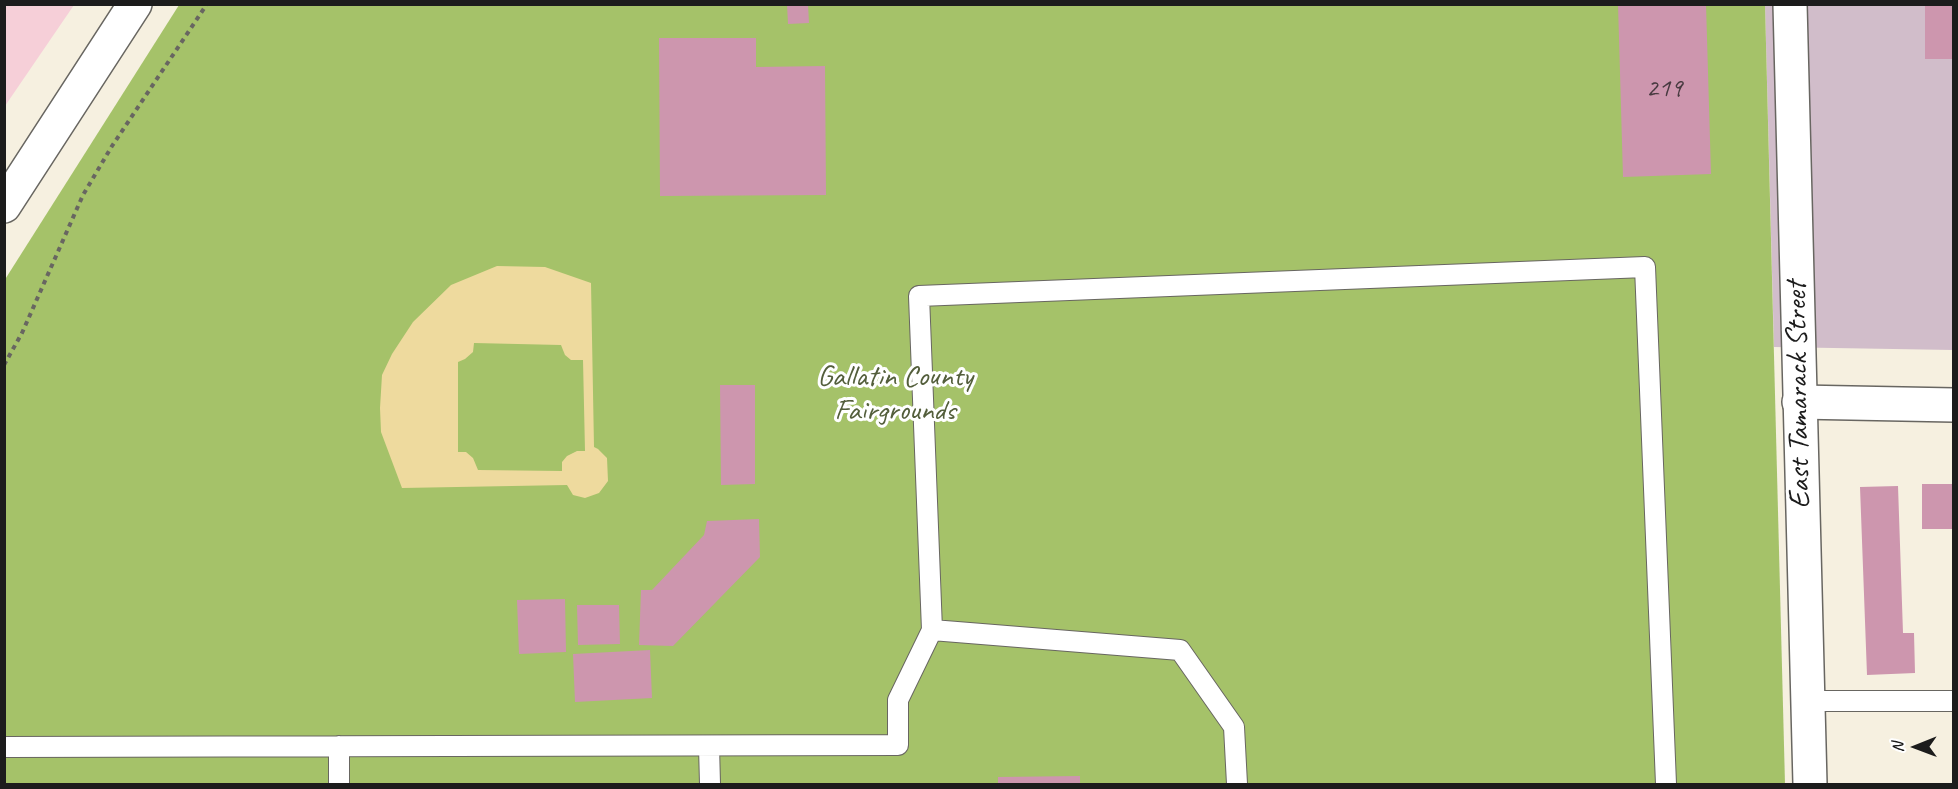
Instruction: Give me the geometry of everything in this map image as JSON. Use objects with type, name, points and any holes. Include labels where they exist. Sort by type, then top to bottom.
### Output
[{"type":"street","points":[[4,206],[135,4]]},
{"type":"street","name":"East Tamarack Street","points":[[1790,4],[1810,784]]},
{"type":"street","points":[[1799,402],[1953,405]]},
{"type":"lane","points":[[4,747],[898,745],[898,700],[932,630],[919,296],[1645,267],[1666,784]]},
{"type":"lane","points":[[932,630],[1180,650],[1234,726],[1237,784]]},
{"type":"lane","points":[[1808,700],[1953,701]]},
{"type":"lane","points":[[339,746],[339,784]]},
{"type":"lane","points":[[709,746],[710,784]]},
{"type":"path","points":[[4,365],[22,333],[83,195],[112,146],[207,4]]},
{"type":"shaded area","points":[[4,5],[74,5],[5,106]]},
{"type":"shaded area","points":[[1765,5],[1953,5],[1953,350],[1774,347]]},
{"type":"green space","name":"Gallatin County Fairgrounds","points":[[179,5],[1765,5],[1785,784],[5,784],[4,281]]},
{"type":"sand","points":[[497,266],[545,267],[591,283],[594,447],[607,458],[608,481],[599,493],[585,498],[573,495],[567,485],[402,488],[381,432],[382,375],[392,354],[413,322],[451,285]],"holes":[[[474,343],[561,345],[565,355],[571,360],[583,360],[585,451],[577,451],[567,456],[562,462],[562,471],[478,470],[473,458],[466,452],[458,452],[458,362],[473,352]]]},
{"type":"building","points":[[787,4],[808,4],[809,23],[788,24]]},
{"type":"building","points":[[1618,4],[1706,4],[1711,174],[1623,177]]},
{"type":"building","points":[[1925,4],[1954,4],[1954,59],[1925,59]]},
{"type":"building","points":[[659,38],[756,38],[756,67],[825,66],[826,195],[660,196]]},
{"type":"building","points":[[720,385],[755,385],[755,484],[721,485]]},
{"type":"building","points":[[1922,484],[1954,484],[1954,529],[1922,529]]},
{"type":"building","points":[[1898,486],[1903,633],[1914,633],[1915,673],[1867,675],[1860,487]]},
{"type":"building","points":[[759,519],[760,557],[673,646],[639,645],[641,590],[652,590],[704,535],[707,521]]},
{"type":"building","points":[[565,599],[566,652],[519,654],[517,600]]},
{"type":"building","points":[[577,605],[619,605],[620,644],[578,645]]},
{"type":"building","points":[[650,650],[652,698],[575,702],[573,654]]},
{"type":"building","points":[[1080,776],[1080,784],[998,784],[998,777]]}]
